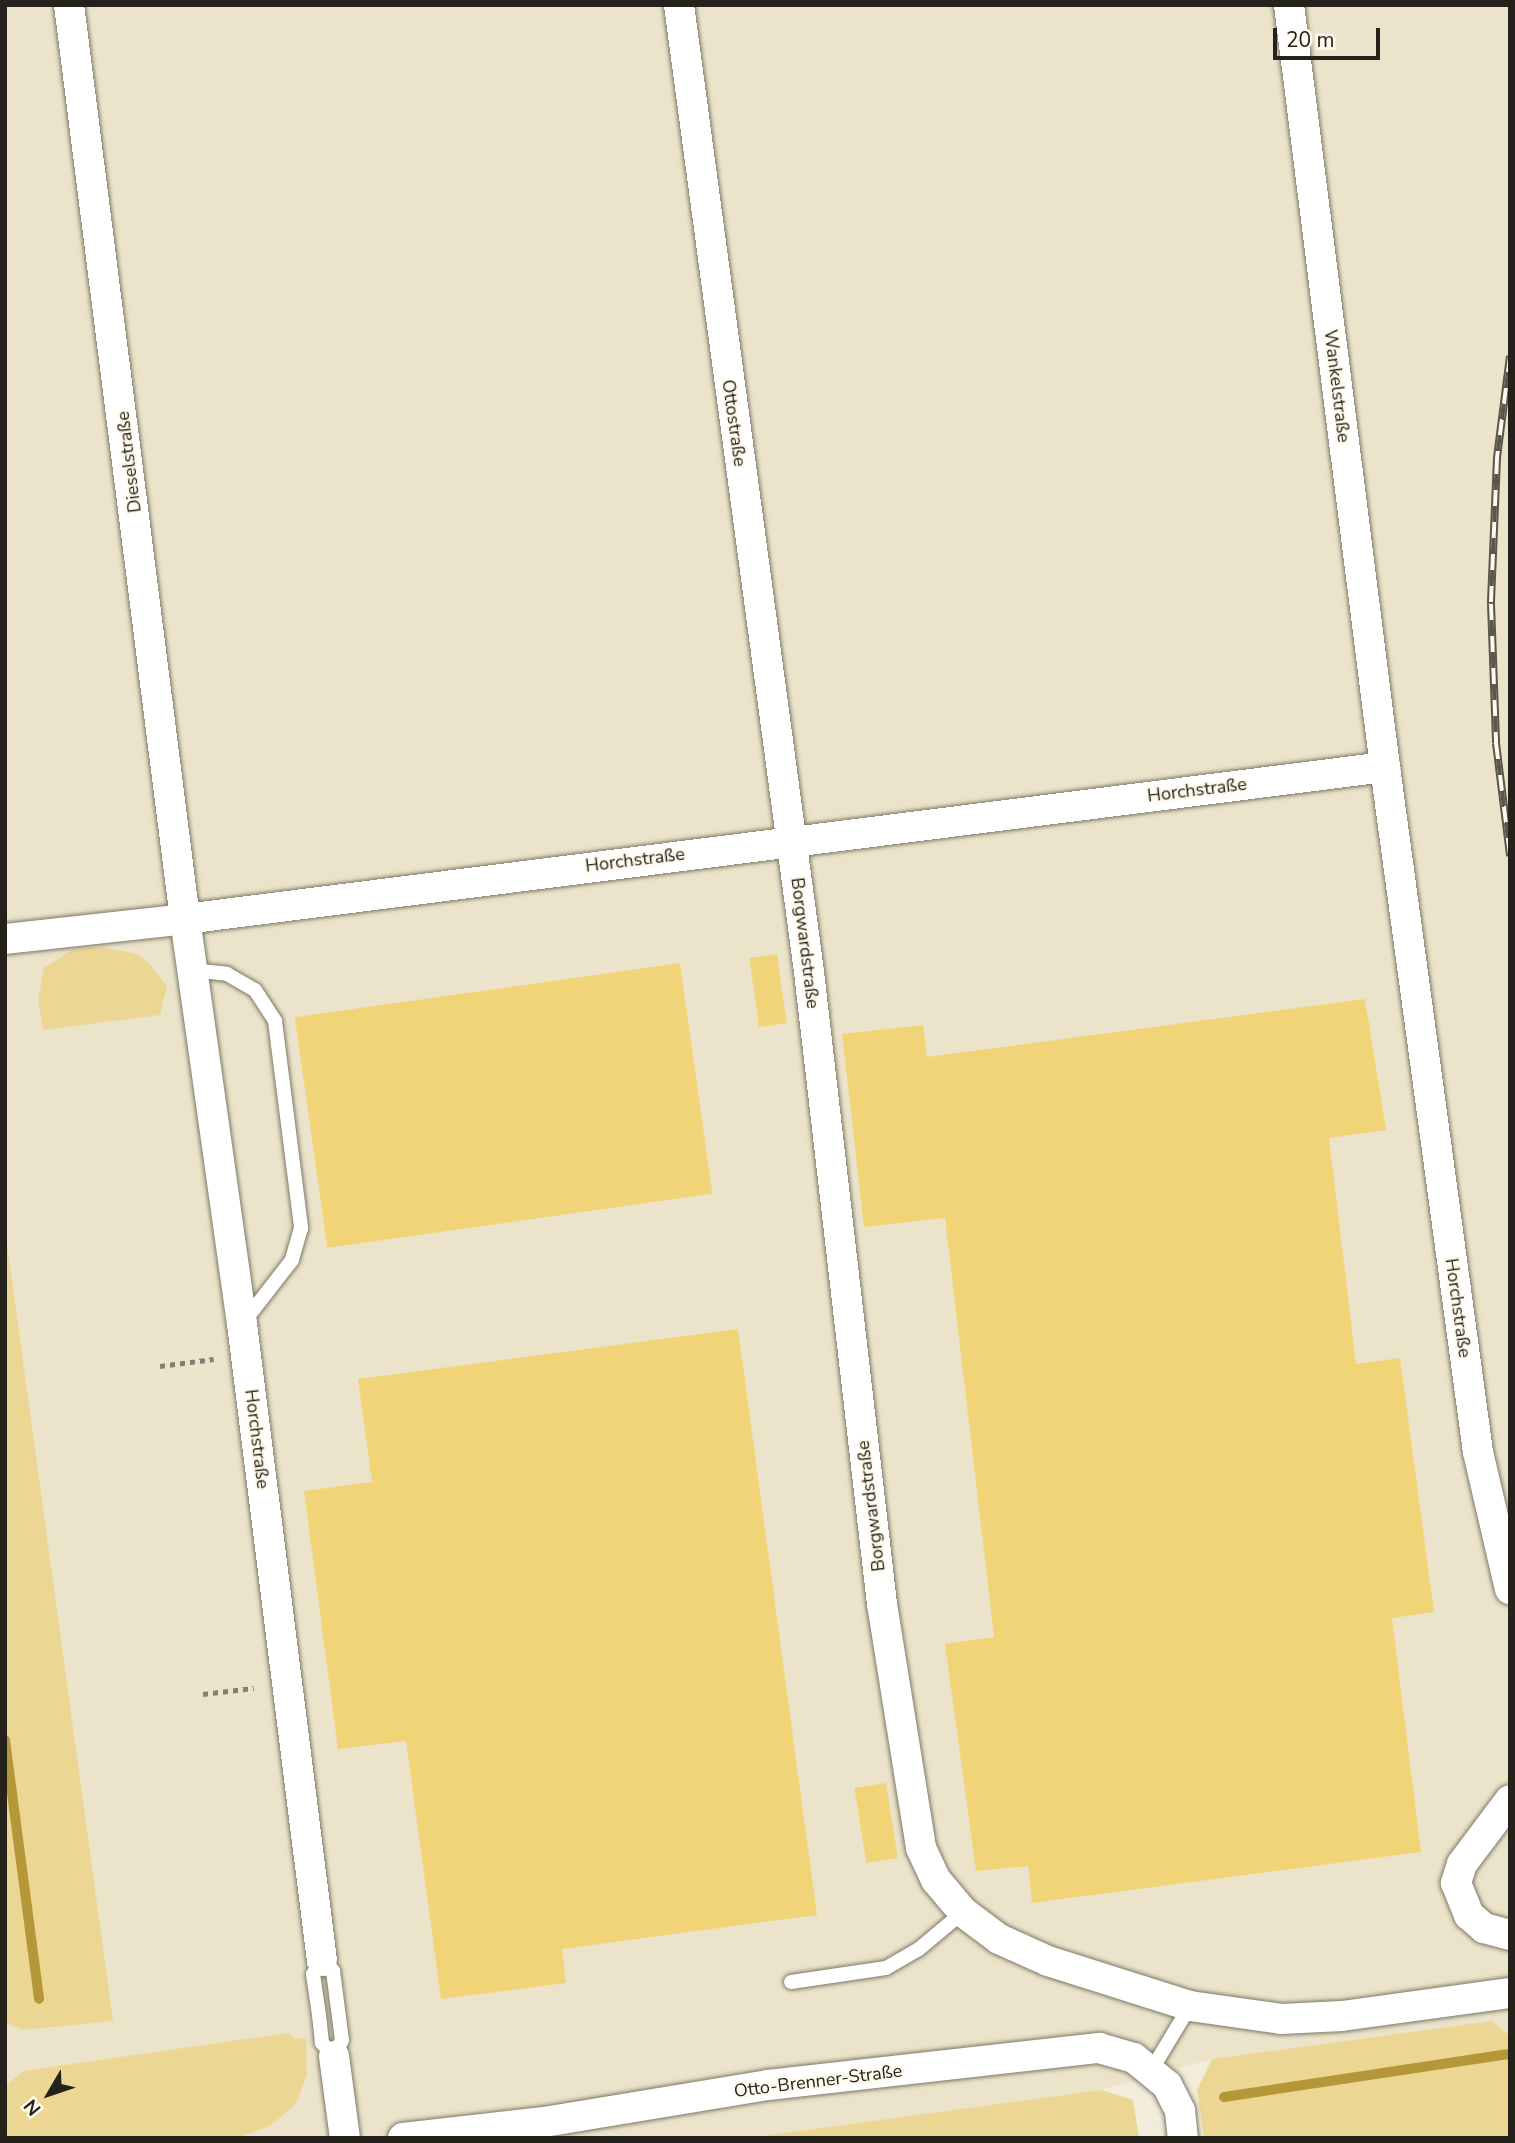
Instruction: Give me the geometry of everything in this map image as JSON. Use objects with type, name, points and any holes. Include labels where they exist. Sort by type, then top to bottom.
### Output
[{"type":"street","name":"Dieselstraße","points":[[69,5],[185,919]]},
{"type":"street","name":"Ottostraße","points":[[679,5],[792,840]]},
{"type":"street","name":"Wankelstraße","points":[[1289,5],[1385,767]]},
{"type":"street","name":"Horchstraße","points":[[5,939],[185,919],[1385,767],[1478,1452],[1510,1589]]},
{"type":"street","name":"Borgwardstraße","points":[[792,840],[911,1803],[921,1848],[936,1880],[962,1912],[999,1939],[1048,1961],[1190,2006],[1281,2019],[1342,2015],[1510,1993]]},
{"type":"street","name":"Horchstraße","points":[[185,919],[242,1324],[322,1961]]},
{"type":"street","points":[[1510,1800],[1462,1864],[1456,1883],[1469,1914],[1484,1928],[1510,1935]]},
{"type":"street","name":"Otto-Brenner-Straße","points":[[403,2138],[544,2122],[768,2085],[1099,2048],[1118,2051],[1152,2069],[1174,2097],[1183,2138]]},
{"type":"street","name":"Horchstraße","points":[[334,2056],[345,2138]]},
{"type":"lane","points":[[191,970],[227,974],[256,990],[275,1021],[301,1228],[292,1260],[242,1324]]},
{"type":"lane","points":[[791,1982],[886,1968],[919,1949],[962,1912]]},
{"type":"lane","name":"Horchstraße","points":[[322,1961],[333,1971],[342,2040],[334,2056]]},
{"type":"lane","points":[[1152,2069],[1190,2006]]},
{"type":"path","points":[[160,1366],[206,1360]]},
{"type":"path","points":[[203,1694],[249,1689]]},
{"type":"shaded area","points":[[5,5],[1510,5],[1510,2036],[1492,2021],[1212,2059],[1101,2090],[748,2138],[5,2138]]},
{"type":"shaded area","points":[[100,947],[138,954],[151,965],[167,986],[160,1015],[43,1030],[38,1000],[44,968],[72,950]]},
{"type":"shaded area","points":[[5,1229],[113,2021],[24,2030],[5,2023]]},
{"type":"shaded area","points":[[1492,2021],[1510,2036],[1510,2138],[1204,2138],[1197,2090],[1212,2059]]},
{"type":"shaded area","points":[[288,2033],[295,2039],[306,2038],[307,2074],[296,2104],[270,2126],[240,2137],[10,2138],[5,2131],[5,2087],[23,2071]]},
{"type":"shaded area","points":[[1101,2090],[1133,2100],[1139,2138],[748,2138]]},
{"type":"building","points":[[777,954],[787,1023],[759,1027],[749,958]]},
{"type":"building","points":[[680,963],[712,1194],[327,1248],[295,1017]]},
{"type":"building","points":[[1365,999],[1386,1130],[1329,1138],[1356,1364],[1400,1358],[1434,1612],[1392,1618],[1421,1852],[1032,1903],[1028,1866],[976,1871],[945,1644],[994,1637],[945,1218],[864,1227],[842,1034],[923,1025],[927,1057]]},
{"type":"building","points":[[738,1329],[817,1915],[562,1949],[566,1983],[441,1999],[406,1741],[338,1749],[304,1491],[372,1482],[358,1379]]},
{"type":"building","points":[[886,1783],[898,1858],[866,1863],[854,1788]]},
{"type":"waterway","points":[[5,1740],[39,1999]]},
{"type":"waterway","points":[[1224,2097],[1507,2054]]},
{"type":"railway","points":[[1510,356],[1497,458],[1491,604],[1496,743],[1510,856]]}]
